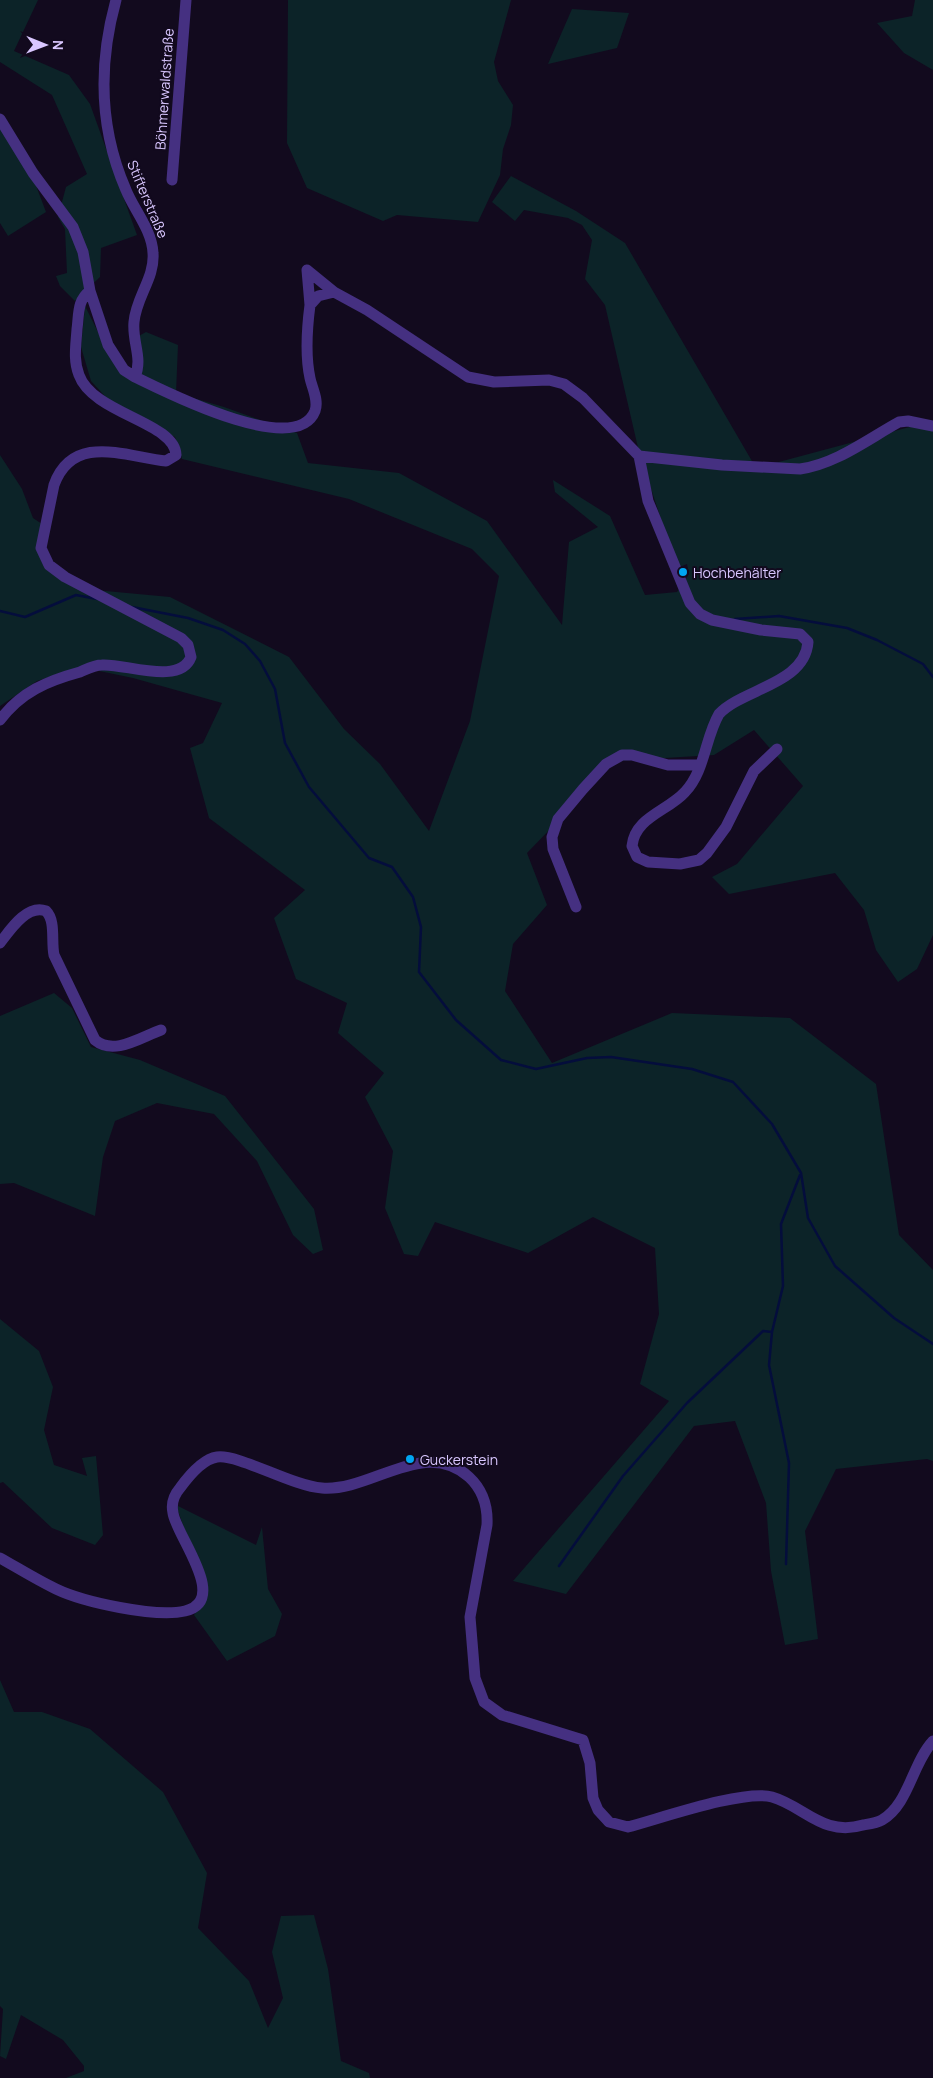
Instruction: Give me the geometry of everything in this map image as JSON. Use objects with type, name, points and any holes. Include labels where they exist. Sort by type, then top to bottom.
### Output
[{"type":"street","name":"Stifterstraße","points":[[116,0],[105,52],[104,117],[124,186],[150,237],[154,251],[153,265],[134,313],[134,332],[140,359],[136,377]]},
{"type":"street","name":"Böhmerwaldstraße","points":[[172,180],[186,0]]},
{"type":"street","points":[[0,119],[33,173],[73,227],[83,252],[90,290],[108,345],[115,359],[124,370],[238,421],[280,426],[303,423],[311,418],[315,410],[316,401],[308,362],[310,305],[308,270],[334,292],[367,310],[459,372],[475,380],[494,382],[539,379],[564,384],[583,398],[639,456],[650,508],[690,603],[695,610],[712,620],[761,630],[800,634],[808,642],[805,655],[796,667],[758,691],[725,707],[719,714],[695,778],[684,792],[637,828],[632,846],[634,854],[640,860],[680,864],[699,860],[707,853],[728,822],[754,771],[777,749]]},
{"type":"street","points":[[0,720],[15,702],[39,685],[85,670],[108,665],[170,672],[187,664],[191,657],[188,645],[181,638],[66,577],[49,565],[41,548],[54,485],[58,476],[71,461],[90,453],[104,451],[136,454],[166,461],[176,455],[176,448],[165,435],[104,404],[93,395],[80,377],[75,354],[80,301],[90,290]]},
{"type":"street","points":[[310,305],[318,296],[334,292]]},
{"type":"street","points":[[639,456],[704,464],[810,468],[835,457],[899,422],[908,421],[933,426]]},
{"type":"street","points":[[576,907],[553,849],[552,837],[558,819],[583,789],[606,764],[622,755],[632,755],[668,765],[700,765]]},
{"type":"street","points":[[0,943],[25,915],[37,909],[46,911],[52,920],[52,941],[58,963],[95,1040],[103,1045],[118,1047],[161,1030]]},
{"type":"street","points":[[0,1558],[56,1590],[74,1596],[142,1610],[186,1611],[198,1604],[203,1594],[203,1587],[196,1563],[175,1521],[173,1501],[186,1480],[209,1460],[219,1457],[232,1459],[304,1485],[322,1488],[342,1486],[423,1462],[439,1463],[456,1468],[475,1483],[482,1494],[487,1511],[470,1617],[475,1678],[484,1702],[502,1715],[583,1740],[590,1763],[593,1798],[598,1810],[608,1822],[628,1827],[748,1794],[772,1797],[820,1823],[852,1829],[881,1820],[898,1805],[924,1752],[933,1741]]},
{"type":"green space","points":[[0,0],[38,0],[14,51],[69,75],[90,104],[137,235],[101,248],[100,277],[75,301],[60,286],[56,276],[67,273],[65,229],[58,217],[66,187],[87,174],[52,95],[0,62]]},
{"type":"green space","points":[[288,0],[511,0],[494,62],[498,81],[513,105],[511,125],[503,149],[500,175],[478,222],[397,215],[383,221],[307,188],[287,143]]},
{"type":"green space","points":[[915,0],[933,0],[933,70],[904,53],[877,23],[912,16]]},
{"type":"green space","points":[[572,9],[629,13],[617,48],[548,64]]},
{"type":"green space","points":[[0,118],[26,159],[46,212],[8,236],[0,223]]},
{"type":"green space","points":[[511,176],[576,211],[625,243],[756,468],[917,425],[933,430],[933,935],[917,969],[898,982],[876,950],[864,910],[835,873],[729,894],[712,877],[737,864],[803,786],[754,730],[714,755],[616,761],[527,853],[547,905],[513,944],[505,991],[552,1063],[672,1013],[790,1018],[876,1084],[899,1235],[933,1270],[933,1461],[927,1459],[836,1469],[805,1531],[818,1639],[785,1645],[771,1571],[766,1503],[735,1421],[694,1426],[566,1594],[513,1581],[669,1401],[640,1384],[659,1314],[655,1248],[593,1217],[528,1253],[435,1222],[418,1256],[404,1254],[385,1208],[393,1151],[365,1097],[384,1073],[338,1033],[347,1003],[296,979],[274,918],[305,890],[209,818],[190,748],[203,743],[222,703],[133,678],[80,667],[37,681],[0,706],[0,455],[22,489],[33,518],[42,524],[38,551],[84,589],[170,597],[289,657],[344,729],[380,764],[429,831],[470,721],[499,576],[472,549],[349,499],[182,459],[175,437],[113,405],[91,381],[81,347],[85,306],[109,354],[134,381],[137,337],[146,332],[178,345],[176,393],[224,407],[297,433],[308,463],[399,473],[487,521],[562,625],[569,542],[598,527],[555,492],[553,480],[610,516],[645,595],[677,592],[689,574],[687,564],[677,568],[639,452],[605,305],[585,279],[592,240],[582,225],[568,218],[524,210],[515,221],[492,202]]},
{"type":"green space","points":[[54,993],[72,1008],[91,1047],[140,1060],[225,1096],[314,1209],[323,1250],[313,1254],[293,1235],[257,1161],[214,1114],[157,1103],[115,1121],[103,1157],[95,1216],[14,1183],[0,1184],[0,1016]]},
{"type":"green space","points":[[0,1319],[39,1351],[53,1387],[44,1430],[54,1465],[87,1476],[82,1458],[96,1456],[103,1535],[95,1545],[52,1528],[3,1482],[0,1483]]},
{"type":"green space","points":[[176,1505],[256,1545],[262,1527],[268,1589],[282,1614],[275,1636],[227,1661],[194,1615],[207,1596]]},
{"type":"green space","points":[[0,1680],[14,1712],[42,1712],[90,1729],[163,1792],[207,1873],[198,1928],[249,1981],[268,2028],[283,1998],[272,1952],[281,1916],[314,1915],[328,1969],[341,2061],[369,2073],[370,2078],[66,2078],[84,2071],[84,2066],[63,2040],[21,2015],[6,2059],[0,2056],[3,2009],[0,2006]]},
{"type":"waterway","points":[[0,611],[25,617],[76,595],[97,599]]},
{"type":"waterway","points":[[132,607],[188,618],[223,630],[245,644],[260,661],[275,689],[285,743],[309,787],[369,858],[392,867],[413,897],[421,927],[419,972],[456,1020],[501,1060],[536,1069],[587,1058],[611,1057],[692,1069],[733,1082],[772,1124],[801,1173],[808,1218],[835,1266],[894,1318],[933,1344]]},
{"type":"waterway","points":[[735,619],[779,616],[847,628],[877,640],[923,664],[933,677]]},
{"type":"waterway","points":[[786,1564],[789,1463],[769,1365],[772,1332],[783,1286],[781,1224],[800,1175]]},
{"type":"waterway","points":[[559,1566],[623,1476],[687,1403],[763,1331],[772,1332]]},
{"type":"place","name":"Hochbehälter","points":[[683,572]]},
{"type":"place","name":"Guckerstein","points":[[410,1459]]}]
